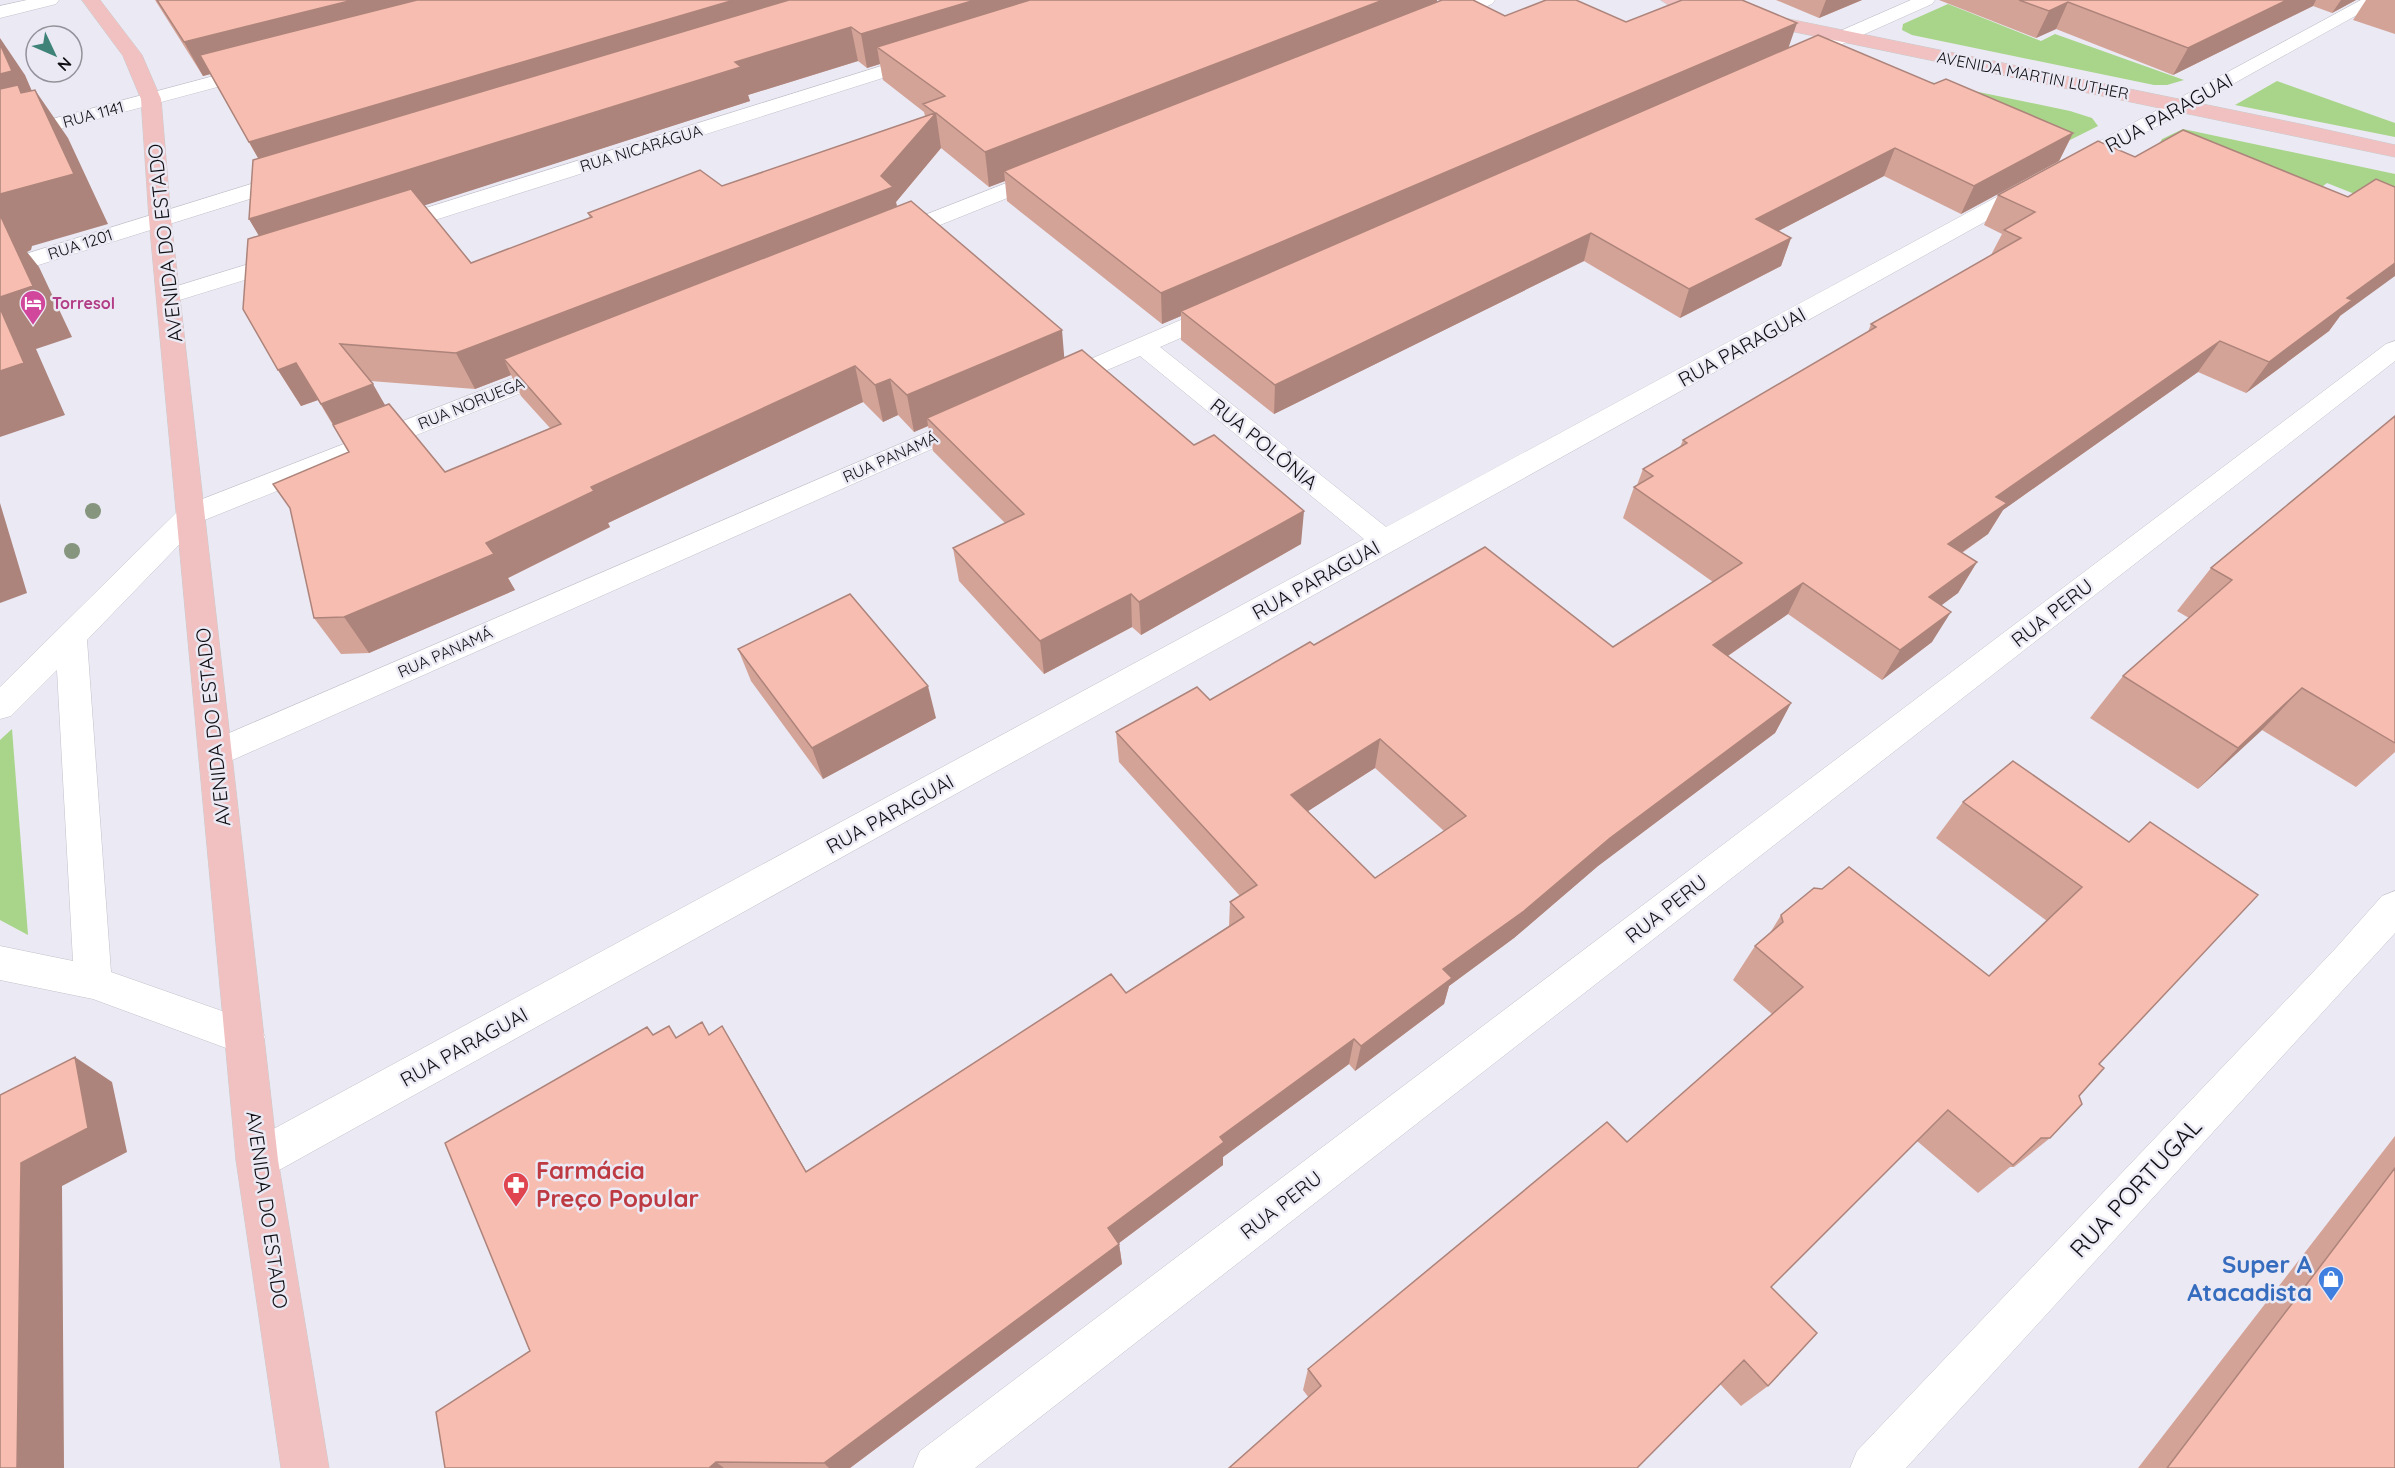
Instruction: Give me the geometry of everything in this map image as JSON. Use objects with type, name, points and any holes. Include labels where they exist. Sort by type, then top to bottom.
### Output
[{"type":"main road","name":"AVENIDA DO ESTADO","points":[[92,0],[132,55],[151,99],[160,219],[170,296],[257,1160],[305,1468]]},
{"type":"main road","name":"AVENIDA MARTIN LUTHER","points":[[1670,0],[1842,37],[2185,104],[2395,152]]},
{"type":"street","points":[[0,12],[50,0]]},
{"type":"street","points":[[1420,26],[1486,0]]},
{"type":"street","points":[[1794,58],[1926,0]]},
{"type":"street","name":"RUA PARAGUAI","points":[[257,1160],[2375,0]]},
{"type":"street","name":"RUA NICARÁGUA","points":[[374,232],[941,54]]},
{"type":"street","name":"RUA 1141","points":[[0,139],[276,66]]},
{"type":"street","points":[[867,246],[1066,167]]},
{"type":"street","name":"RUA 1201","points":[[0,270],[308,174]]},
{"type":"street","points":[[170,296],[306,253]]},
{"type":"street","points":[[1034,394],[1241,303]]},
{"type":"street","name":"RUA POLÔNIA","points":[[1143,346],[1386,542]]},
{"type":"street","name":"RUA PERU","points":[[938,1468],[2395,349]]},
{"type":"street","name":"RUA NORUEGA","points":[[192,514],[579,360]]},
{"type":"street","name":"RUA PANAMÁ","points":[[216,753],[990,413]]},
{"type":"street","points":[[0,708],[192,514]]},
{"type":"street","points":[[71,637],[93,982]]},
{"type":"street","name":"RUA PORTUGAL","points":[[1874,1468],[2395,907]]},
{"type":"street","points":[[0,963],[93,982],[245,1037]]},
{"type":"green space","points":[[1948,4],[2041,41],[2055,34],[2184,80],[2167,85],[2154,85],[1912,35],[1902,30],[1903,24]]},
{"type":"green space","points":[[1911,78],[2070,111],[2092,118],[2098,126],[2064,143]]},
{"type":"green space","points":[[2277,81],[2395,123],[2395,137],[2235,105]]},
{"type":"green space","points":[[2183,129],[2395,174],[2395,210],[2327,183],[2297,206],[2157,148],[2162,139]]},
{"type":"green space","points":[[12,729],[28,935],[0,920],[0,740]]},
{"type":"building","points":[[157,0],[353,0],[184,42]]},
{"type":"building","points":[[417,0],[734,0],[249,142],[200,55]]},
{"type":"building","points":[[789,0],[975,0],[861,34],[851,27],[735,62],[741,67],[249,219],[253,160]]},
{"type":"building","points":[[1030,0],[1383,0],[985,152],[936,113],[881,176],[893,187],[456,353],[340,344],[373,384],[321,404],[296,363],[278,370],[243,309],[248,239],[411,189],[471,263],[592,217],[588,213],[700,170],[722,186],[935,113],[923,104],[945,96],[877,47]]},
{"type":"building","points":[[1442,0],[1473,0],[1505,16],[1546,0],[1576,0],[1626,22],[1682,0],[1742,0],[1797,23],[1161,293],[1004,171]]},
{"type":"building","points":[[2019,0],[2287,0],[2188,48],[2068,2],[2049,11]]},
{"type":"building","points":[[1818,35],[1934,84],[1946,79],[2073,133],[1974,186],[1895,148],[1756,219],[1791,238],[1689,289],[1591,233],[1275,385],[1181,311]]},
{"type":"building","points":[[0,44],[12,71],[0,74]]},
{"type":"building","points":[[18,85],[21,93],[35,90],[74,174],[0,194],[0,89]]},
{"type":"building","points":[[2183,130],[2348,197],[2376,179],[2395,187],[2395,263],[2347,298],[2352,300],[2269,362],[2220,341],[1996,497],[2007,503],[1948,544],[1977,562],[1929,597],[1951,612],[1900,650],[1803,583],[1713,645],[1791,703],[1610,838],[1524,911],[1443,969],[1452,978],[1361,1046],[1354,1039],[1220,1137],[1224,1142],[1108,1228],[1119,1244],[824,1463],[716,1462],[709,1468],[445,1468],[436,1412],[530,1351],[445,1143],[647,1027],[653,1035],[669,1026],[676,1038],[702,1022],[709,1035],[722,1026],[806,1172],[1111,974],[1126,993],[1244,917],[1230,902],[1257,885],[1116,732],[1197,687],[1210,700],[1310,642],[1314,645],[1485,547],[1613,647],[1742,563],[1634,487],[1653,476],[1643,469],[1687,443],[1683,440],[1876,327],[1871,324],[2021,238],[2004,230],[2035,212],[1998,195],[2098,141],[2135,157]],"holes":[[[1380,739],[1466,816],[1375,878],[1291,795]]]},
{"type":"building","points":[[911,201],[1062,330],[907,395],[890,379],[875,385],[855,366],[591,487],[594,491],[486,543],[494,554],[344,617],[314,618],[290,508],[273,484],[349,452],[333,425],[389,404],[445,472],[561,424],[504,359]]},
{"type":"building","points":[[0,217],[33,286],[0,297]]},
{"type":"building","points":[[0,308],[24,363],[0,371]]},
{"type":"building","points":[[1082,350],[1194,445],[1214,435],[1304,511],[1139,602],[1131,594],[1040,641],[953,548],[1024,514],[927,418]]},
{"type":"building","points":[[2395,416],[2395,743],[2302,688],[2238,748],[2123,676],[2232,580],[2211,568]]},
{"type":"building","points":[[850,594],[928,686],[812,748],[738,649]]},
{"type":"building","points":[[2013,761],[2129,842],[2150,822],[2258,895],[2099,1064],[2104,1068],[2079,1096],[2082,1104],[2050,1138],[2041,1138],[2013,1165],[1948,1110],[1771,1287],[1817,1333],[1768,1386],[1744,1360],[1637,1468],[1229,1468],[1321,1386],[1308,1369],[1607,1122],[1627,1142],[1803,987],[1755,946],[1783,922],[1781,915],[1814,888],[1822,889],[1849,867],[1989,976],[2082,887],[1963,802]]},
{"type":"building","points":[[75,1057],[88,1128],[21,1163],[17,1468],[0,1468],[0,1095]]},
{"type":"building","name":"Super A Atacadista","points":[[2395,1168],[2395,1468],[2167,1468]]},
{"type":"place","name":"Torresol","points":[[33,326]]},
{"type":"place","name":"Farmácia Preço Popular","points":[[516,1208]]},
{"type":"place","name":"Super A Atacadista","points":[[2331,1302]]}]
